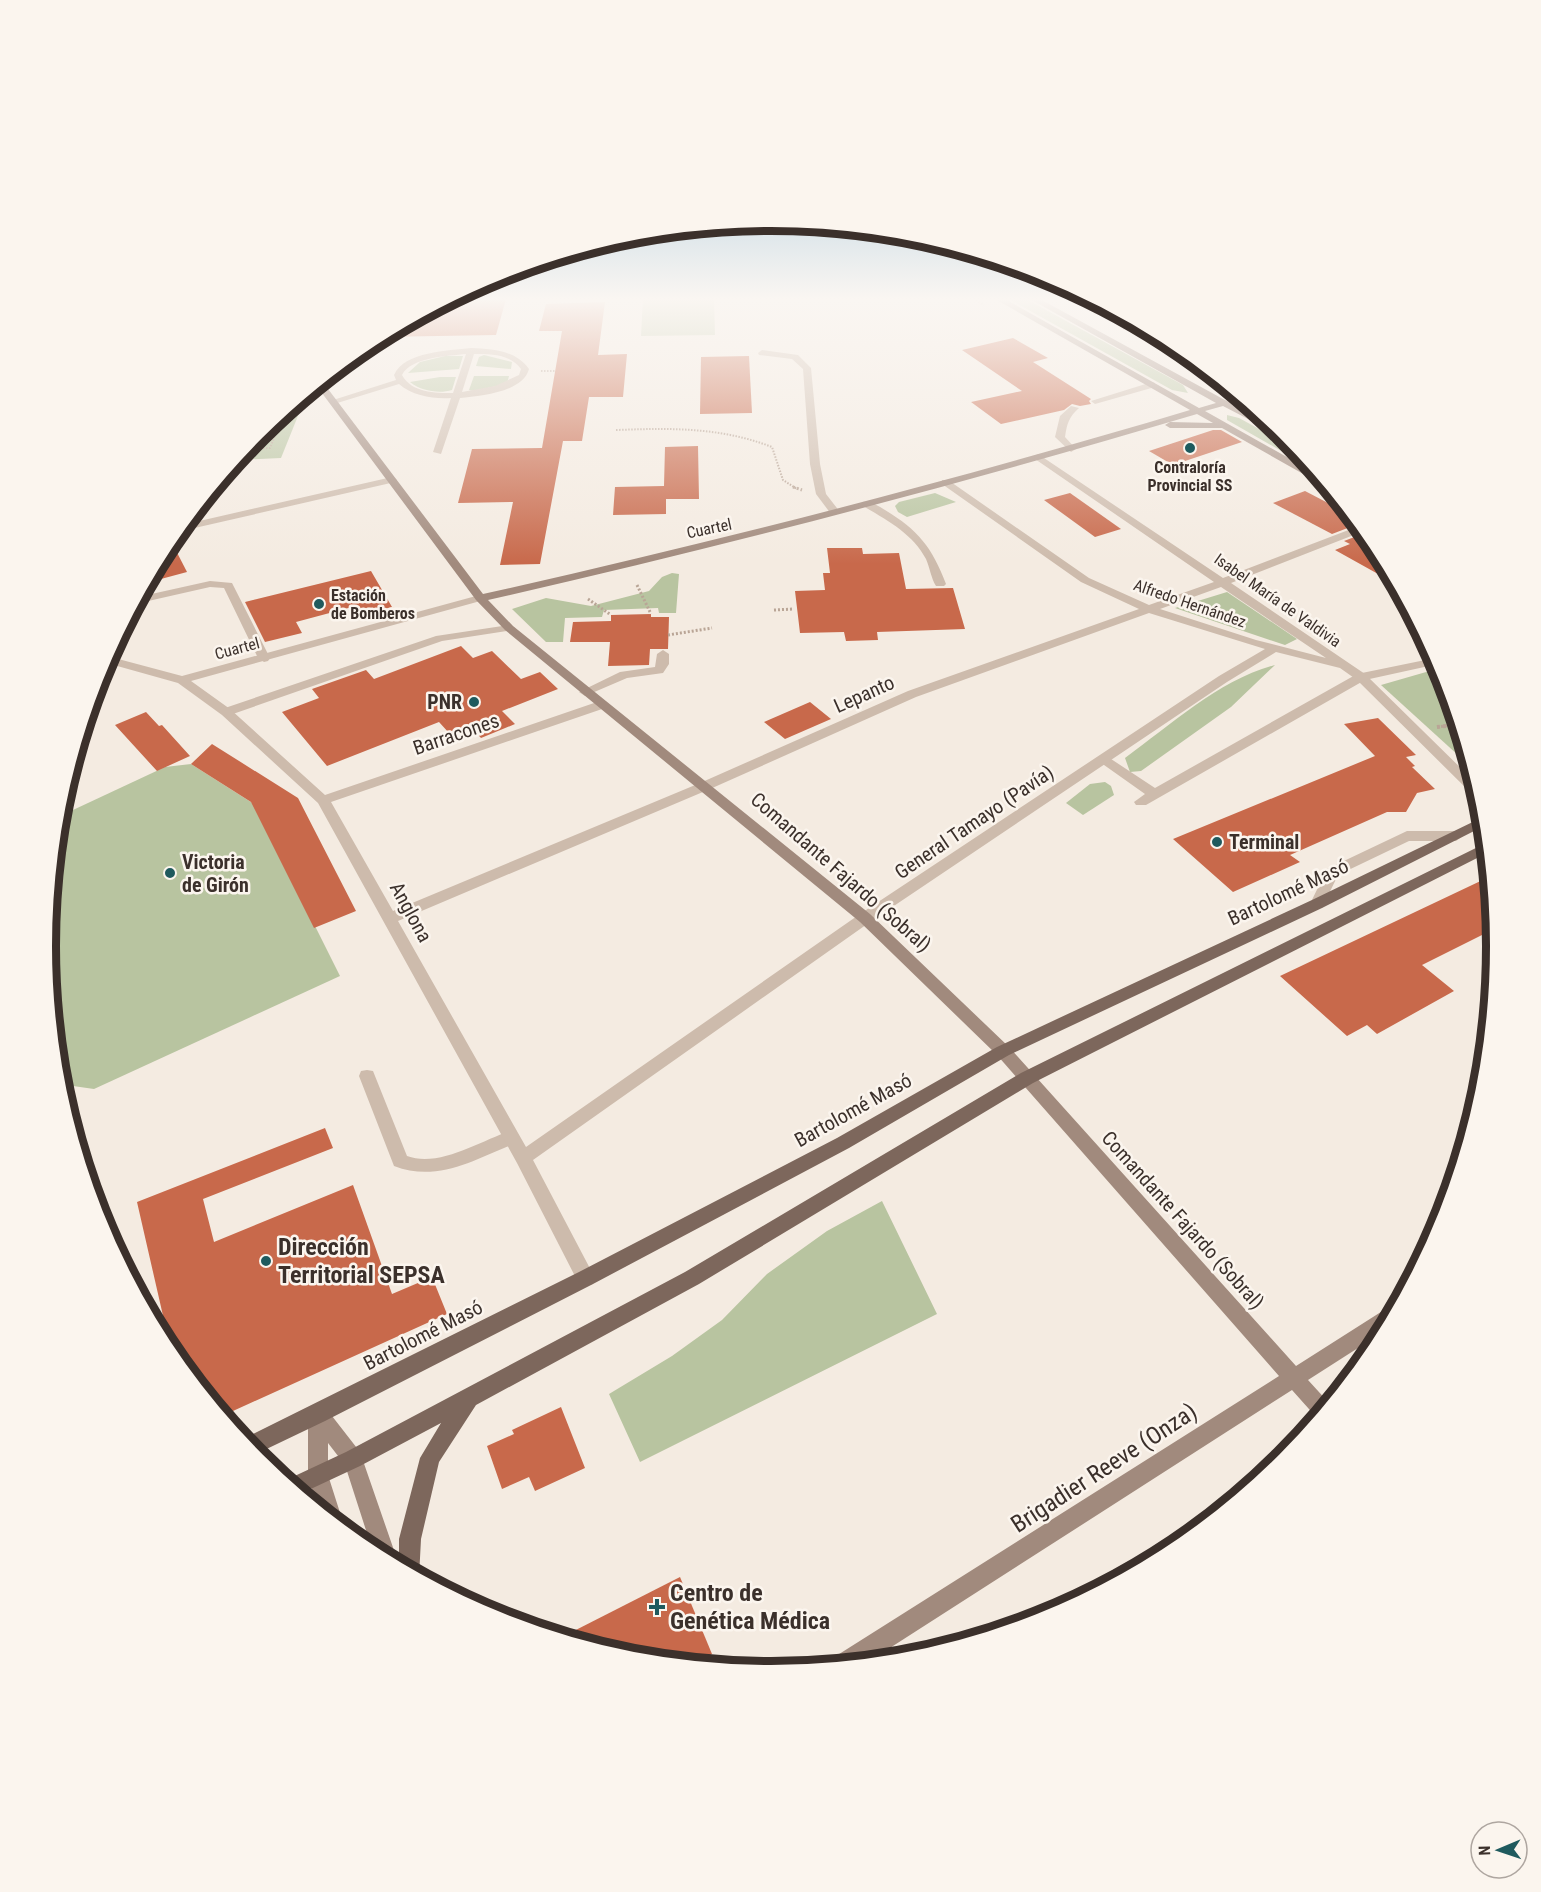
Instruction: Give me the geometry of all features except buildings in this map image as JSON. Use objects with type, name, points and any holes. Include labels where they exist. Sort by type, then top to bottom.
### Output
[{"type":"main road","points":[[1156,387],[1305,471]]},
{"type":"main road","points":[[1195,387],[1257,422]]},
{"type":"main road","name":"Comandante Fajardo (Sobral)","points":[[323,388],[480,597],[509,628],[865,918],[1003,1051],[1318,1405]]},
{"type":"main road","points":[[1202,391],[1223,393]]},
{"type":"main road","points":[[1146,426],[1171,412],[1173,405],[1167,393]]},
{"type":"main road","name":"Cuartel","points":[[480,597],[757,534],[1071,448],[1224,403]]},
{"type":"main road","points":[[1146,426],[1203,424],[1228,429]]},
{"type":"main road","name":"Bartolomé Masó","points":[[257,1443],[586,1278],[843,1143],[1003,1051],[1317,904],[1475,826]]},
{"type":"main road","points":[[299,1484],[353,1459],[692,1278],[1027,1078],[1479,852]]},
{"type":"main road","name":"Brigadier Reeve (Onza)","points":[[857,1656],[1376,1325]]},
{"type":"main road","points":[[410,1563],[410,1539],[430,1458],[469,1398]]},
{"type":"main road","points":[[318,1414],[353,1459],[382,1546]]},
{"type":"main road","points":[[318,1414],[318,1475],[327,1507]]},
{"type":"street","points":[[334,401],[380,387]]},
{"type":"street","points":[[410,387],[414,390],[456,395],[505,387]]},
{"type":"street","points":[[438,452],[459,387]]},
{"type":"street","points":[[808,387],[814,464],[821,494],[835,512]]},
{"type":"street","points":[[1095,401],[1144,387]]},
{"type":"street","name":"Cuartel","points":[[1224,403],[1232,400]]},
{"type":"street","points":[[1071,448],[1060,437],[1062,422],[1068,411],[1074,408]]},
{"type":"street","name":"Isabel María de Valdivia","points":[[1038,457],[1361,677],[1465,780]]},
{"type":"street","points":[[192,526],[392,480]]},
{"type":"street","name":"Alfredo Hernández","points":[[945,482],[1085,580],[1149,609],[1347,668]]},
{"type":"street","points":[[867,504],[901,524],[918,541],[928,554],[940,584]]},
{"type":"street","name":"Lepanto","points":[[390,918],[705,786],[912,694],[1224,582],[1353,532]]},
{"type":"street","points":[[145,599],[210,584],[228,585],[264,658]]},
{"type":"street","name":"Cuartel","points":[[182,680],[480,597]]},
{"type":"street","points":[[226,712],[440,638],[509,628]]},
{"type":"street","name":"General Tamayo (Pavía)","points":[[523,1158],[865,918],[1223,679],[1275,648]]},
{"type":"street","points":[[585,692],[624,675],[659,670],[663,664],[663,654]]},
{"type":"street","name":"Anglona","points":[[115,662],[182,680],[226,712],[324,800],[523,1158],[586,1278]]},
{"type":"street","points":[[1141,802],[1361,677],[1427,663]]},
{"type":"street","name":"Barracones","points":[[324,800],[602,705]]},
{"type":"street","points":[[1103,760],[1155,794]]},
{"type":"street","points":[[1317,904],[1332,872],[1407,836],[1456,836]]},
{"type":"street","points":[[367,1076],[400,1161],[410,1166],[429,1167],[510,1137]]},
{"type":"path","points":[[258,448],[270,448],[278,428]]},
{"type":"path","points":[[616,430],[714,429],[743,435],[772,447],[779,477],[789,487],[821,494]]},
{"type":"path","points":[[637,585],[651,614]]},
{"type":"path","points":[[588,599],[611,615]]},
{"type":"path","points":[[774,610],[794,609]]},
{"type":"path","points":[[668,635],[712,628]]},
{"type":"green space","points":[[453,387],[452,390],[442,392],[419,388]]},
{"type":"green space","points":[[470,387],[491,387],[473,391],[469,390]]},
{"type":"green space","points":[[1167,387],[1184,387],[1188,393]]},
{"type":"green space","points":[[302,405],[281,458],[247,459]]},
{"type":"green space","points":[[1227,415],[1239,418],[1271,435],[1291,457],[1227,420]]},
{"type":"green space","points":[[935,493],[956,502],[907,517],[898,512],[895,506],[899,502]]},
{"type":"green space","points":[[672,573],[679,574],[676,613],[659,613],[658,608],[604,610],[602,617],[565,618],[563,642],[546,642],[512,609],[546,598],[591,606],[649,591],[662,577]]},
{"type":"green space","points":[[1227,592],[1297,639],[1285,645],[1175,608]]},
{"type":"green space","points":[[1275,665],[1231,707],[1141,771],[1130,772],[1125,758],[1178,718],[1235,681]]},
{"type":"green space","points":[[1430,671],[1448,716],[1460,757],[1381,685]]},
{"type":"green space","name":"Victoria de Girón","points":[[191,764],[254,804],[340,976],[94,1089],[69,1085],[57,993],[56,946],[57,899],[68,812],[165,767]]},
{"type":"green space","points":[[1105,782],[1111,786],[1114,795],[1083,815],[1066,803],[1090,784]]},
{"type":"green space","points":[[882,1201],[937,1314],[640,1462],[609,1394],[672,1356],[722,1320],[767,1274],[827,1231]]},
{"type":"place","name":"Contraloría Provincial SS","points":[[1190,448]]},
{"type":"place","name":"Estación de Bomberos","points":[[319,604]]},
{"type":"place","name":"PNR","points":[[474,702]]},
{"type":"place","name":"Terminal","points":[[1217,842]]},
{"type":"place","name":"Victoria de Girón","points":[[170,873]]},
{"type":"place","name":"Dirección Territorial SEPSA","points":[[266,1261]]},
{"type":"place","name":"Centro de Genética Médica","points":[[657,1607]]}]
